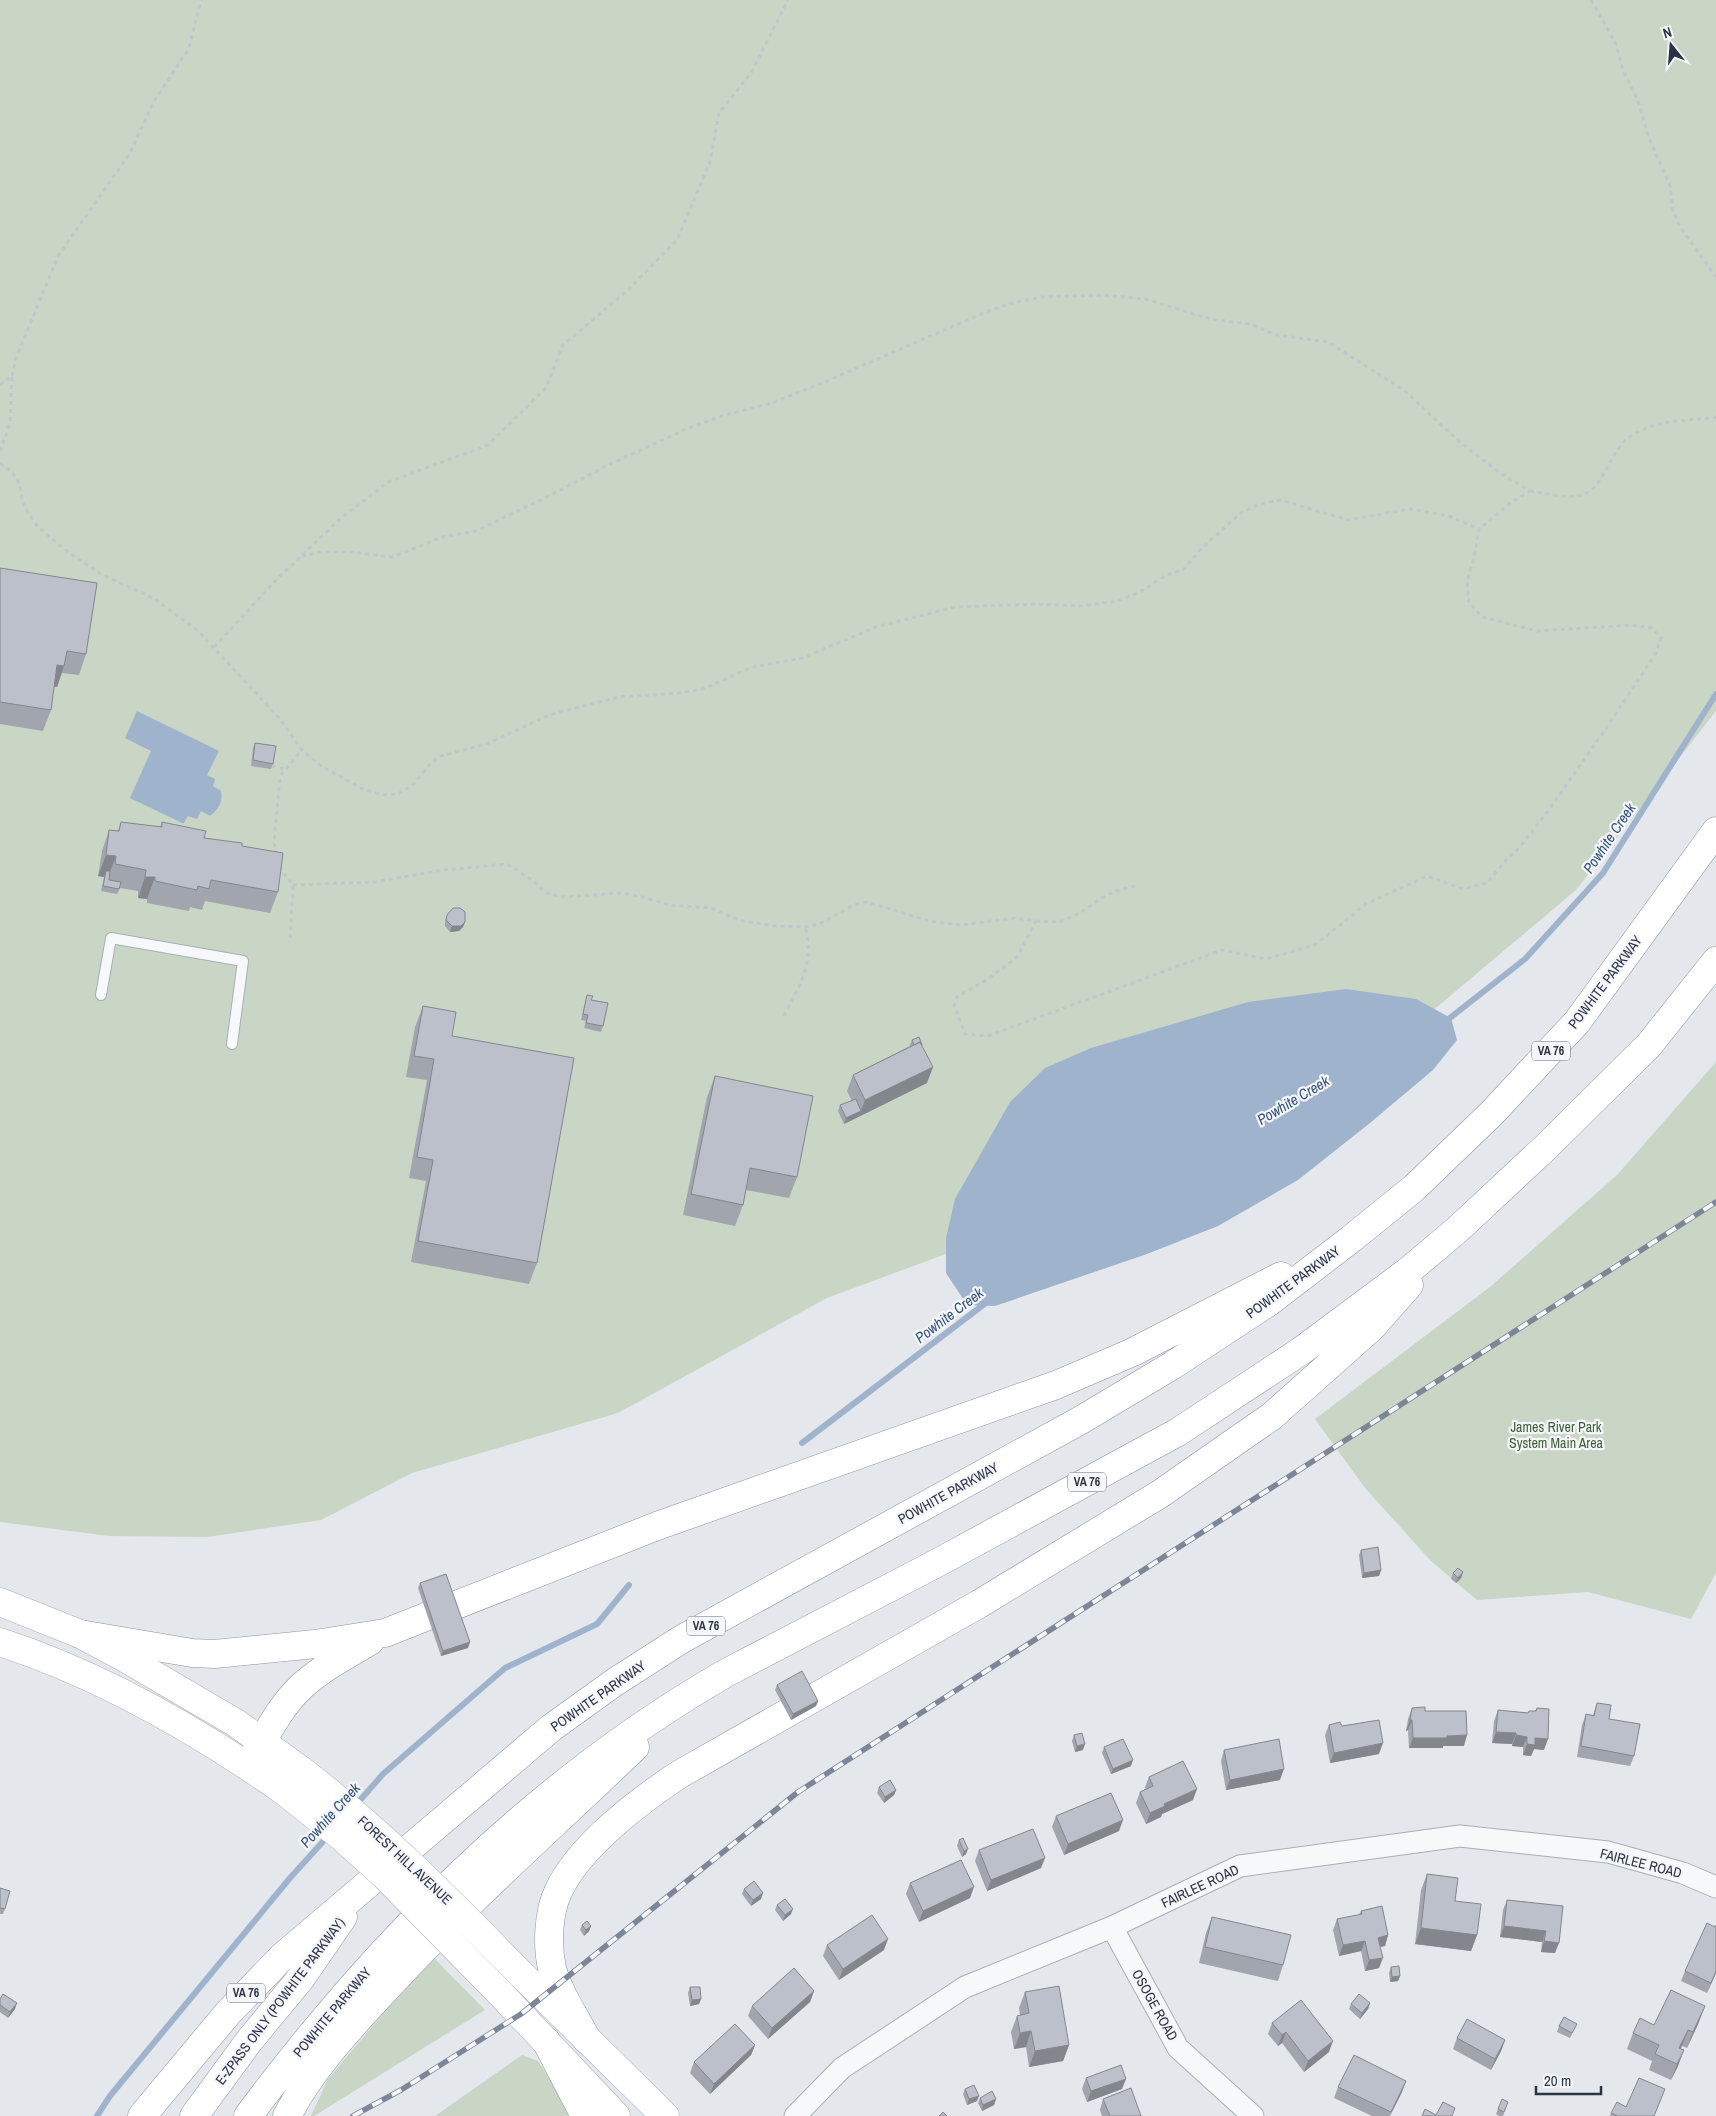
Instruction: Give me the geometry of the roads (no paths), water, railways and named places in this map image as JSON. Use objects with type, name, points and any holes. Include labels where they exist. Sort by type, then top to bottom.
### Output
[{"type":"main road","name":"POWHITE PARKWAY","points":[[142,2116],[189,2058],[254,1984],[282,1957],[551,1728],[615,1682],[682,1639],[1081,1420],[1173,1365],[1269,1302],[1414,1188],[1492,1113],[1577,1022],[1716,831]]},
{"type":"main road","name":"POWHITE PARKWAY","points":[[248,2116],[341,1998],[395,1939],[473,1861],[568,1779],[627,1736],[692,1693],[743,1664],[940,1562],[1178,1432],[1301,1351],[1407,1272],[1457,1230],[1547,1146],[1649,1045],[1716,961]]},
{"type":"main road","points":[[587,2040],[552,1968],[550,1932],[553,1907],[561,1886],[576,1864],[618,1820],[647,1796],[680,1774],[861,1672],[1074,1547],[1160,1494],[1209,1461],[1272,1416],[1372,1328],[1457,1230]]},
{"type":"main road","points":[[248,1766],[286,1704],[302,1686],[325,1667],[384,1633],[657,1526],[1056,1385],[1134,1352],[1351,1239]]},
{"type":"main road","name":"FOREST HILL AVENUE","points":[[0,1602],[80,1634],[125,1658],[236,1723],[302,1771],[373,1828],[402,1855],[665,2116]]},
{"type":"main road","points":[[80,1634],[182,1651],[214,1654],[306,1645],[384,1633]]},
{"type":"main road","name":"FOREST HILL AVENUE","points":[[0,1642],[49,1660],[101,1683],[162,1714],[248,1766],[284,1791],[343,1838],[384,1875],[500,1993],[616,2116]]},
{"type":"main road","points":[[286,2116],[302,2090],[341,2039],[412,1960],[480,1892],[692,1693]]},
{"type":"main road","name":"E-ZPASS ONLY (POWHITE PARKWAY)","points":[[194,2116],[249,2041],[301,1978],[366,1885]]},
{"type":"main road","points":[[546,2041],[585,2116]]},
{"type":"street","name":"FAIRLEE ROAD","points":[[795,2116],[842,2068],[965,1987],[1112,1926],[1240,1866],[1460,1836],[1608,1852],[1683,1873],[1716,1887]]},
{"type":"street","name":"OSOGE ROAD","points":[[1112,1926],[1178,2048],[1253,2116]]},
{"type":"lane","points":[[101,995],[111,938],[242,961],[232,1044]]},
{"type":"water","points":[[137,711],[219,751],[207,775],[215,779],[213,786],[221,791],[221,802],[216,811],[210,816],[201,811],[197,819],[188,816],[184,823],[182,823],[130,798],[151,751],[125,738]]},
{"type":"water","points":[[1346,989],[1416,999],[1451,1018],[1457,1040],[1433,1070],[1298,1180],[1218,1226],[1147,1254],[995,1306],[967,1305],[946,1273],[946,1238],[955,1199],[1010,1102],[1045,1068],[1091,1048],[1248,1002]]},
{"type":"waterway","name":"Powhite Creek","points":[[1446,1021],[1525,959],[1603,873],[1716,694]]},
{"type":"waterway","name":"Powhite Creek","points":[[802,1443],[987,1302]]},
{"type":"waterway","name":"Powhite Creek","points":[[355,1806],[383,1774],[505,1668],[597,1624],[629,1585]]},
{"type":"waterway","name":"Powhite Creek","points":[[97,2116],[110,2096],[290,1878],[328,1836]]},
{"type":"railway","points":[[353,2116],[401,2090],[521,2014],[798,1792],[1716,1202]]},
{"type":"park label","name":"James River Park System Main Area","points":[[1556,1435]]}]
